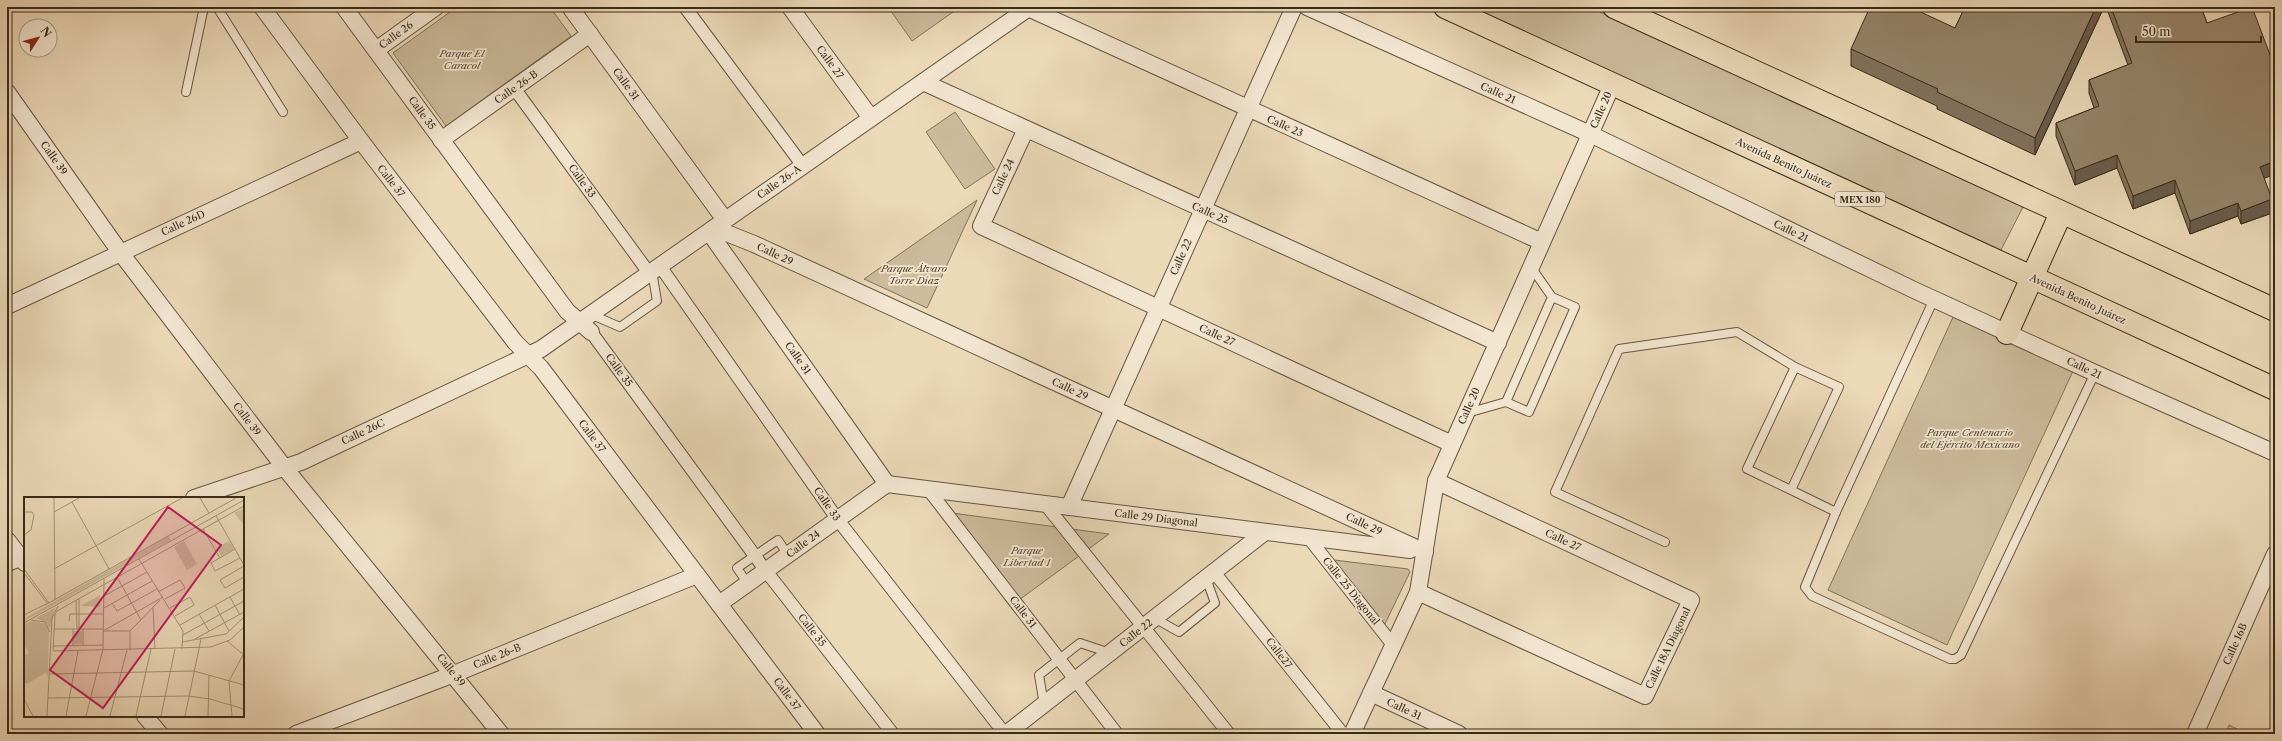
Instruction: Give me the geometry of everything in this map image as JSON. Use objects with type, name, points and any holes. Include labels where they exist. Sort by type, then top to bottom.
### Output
[{"type":"main road","name":"Avenida Benito Juárez","points":[[1445,7],[2275,389]]},
{"type":"main road","points":[[1614,7],[2275,310]]},
{"type":"main road","points":[[2007,333],[2061,213]]},
{"type":"street","name":"Calle 37","points":[[262,7],[361,141],[515,342],[541,368],[818,734]]},
{"type":"street","name":"Calle 35","points":[[344,7],[567,311],[587,323],[754,556],[893,734]]},
{"type":"street","name":"Calle 26","points":[[376,50],[436,7]]},
{"type":"street","name":"Calle 31","points":[[570,7],[590,34],[887,484]]},
{"type":"street","points":[[685,7],[803,166]]},
{"type":"street","name":"Calle 27","points":[[790,7],[871,118]]},
{"type":"street","name":"Calle 22","points":[[1069,507],[1294,7]]},
{"type":"street","name":"Calle 21","points":[[1307,7],[1590,134],[2007,333],[2275,453]]},
{"type":"street","name":"Calle 26-A","points":[[527,355],[587,323],[654,270],[1029,8]]},
{"type":"street","name":"Calle 23","points":[[1029,8],[1542,242]]},
{"type":"street","name":"Calle 26-B","points":[[442,140],[590,34]]},
{"type":"street","name":"Calle 25","points":[[923,82],[1202,210],[1498,343]]},
{"type":"street","name":"Calle 20","points":[[1352,734],[1418,592],[1436,481],[1612,85]]},
{"type":"street","name":"Calle 33","points":[[514,88],[654,270],[838,520],[1006,734]]},
{"type":"street","name":"Calle 39","points":[[7,92],[120,252],[284,467],[454,674],[501,734]]},
{"type":"street","name":"Calle 24","points":[[981,226],[1026,129]]},
{"type":"street","name":"Calle 26D","points":[[7,306],[120,252],[361,141]]},
{"type":"street","name":"Calle 29","points":[[716,226],[1425,552]]},
{"type":"street","name":"Calle 27","points":[[981,226],[1452,444]]},
{"type":"street","name":"Calle 26C","points":[[197,497],[301,462],[527,355]]},
{"type":"street","name":"Calle 27","points":[[1436,481],[1691,600]]},
{"type":"street","name":"Calle 24","points":[[719,604],[887,484]]},
{"type":"street","name":"Calle 29 Diagonal","points":[[887,484],[1425,552]]},
{"type":"street","name":"Calle 31","points":[[928,490],[1117,734]]},
{"type":"street","points":[[1046,504],[1149,623],[1229,734]]},
{"type":"street","name":"Calle 22","points":[[1006,734],[1265,532]]},
{"type":"street","name":"Calle 25 Diagonal","points":[[1308,537],[1394,645]]},
{"type":"street","points":[[7,540],[20,560]]},
{"type":"street","name":"Calle 16B","points":[[2195,734],[2275,554]]},
{"type":"street","name":"Calle 26-B","points":[[296,734],[454,674],[697,575]]},
{"type":"street","name":"Calle27","points":[[1210,575],[1343,734]]},
{"type":"street","name":"Calle 18A Diagonal","points":[[1418,592],[1645,696],[1691,600]]},
{"type":"street","name":"Calle 31","points":[[1371,694],[1459,734]]},
{"type":"street","points":[[147,717],[160,734]]},
{"type":"lane","points":[[186,92],[204,7]]},
{"type":"lane","points":[[217,7],[283,112]]},
{"type":"lane","points":[[1466,413],[1506,402],[1529,412],[1575,306],[1552,297],[1531,267]]},
{"type":"lane","points":[[587,323],[620,327],[657,301],[654,270]]},
{"type":"lane","points":[[1506,402],[1552,297]]},
{"type":"lane","points":[[1934,299],[1836,512],[1805,587],[1806,591],[1812,596],[1950,659],[1955,659],[1961,655],[2095,373]]},
{"type":"lane","points":[[1665,542],[1555,492],[1619,349],[1737,332],[1795,367],[1839,387],[1791,490]]},
{"type":"lane","points":[[1795,367],[1748,469],[1836,512]]},
{"type":"lane","points":[[748,584],[737,568],[778,540],[788,555]]},
{"type":"lane","points":[[1149,623],[1179,632],[1215,603],[1210,575]]},
{"type":"lane","points":[[1044,705],[1039,675],[1080,643],[1110,653]]},
{"type":"green space","name":"Parque El Caracol","points":[[457,7],[550,7],[571,36],[446,126],[393,53]]},
{"type":"green space","points":[[888,7],[960,7],[912,41]]},
{"type":"green space","points":[[1470,7],[1589,7],[2023,207],[2001,250]]},
{"type":"green space","points":[[955,112],[995,169],[965,189],[926,132]]},
{"type":"green space","name":"Parque Álvaro Torre Díaz","points":[[977,200],[927,308],[864,279]]},
{"type":"green space","name":"Parque Centenario del Ejército Mexicano","points":[[1954,315],[2073,371],[1947,645],[1828,590]]},
{"type":"green space","name":"Parque Libertad 1","points":[[952,513],[1109,534],[1019,600]]},
{"type":"green space","points":[[1326,559],[1408,569],[1410,572],[1382,630]]},
{"type":"green space","points":[[2229,725],[2247,734],[2225,734]]},
{"type":"building","points":[[1870,7],[1910,7],[1955,28],[1965,7],[2096,7],[2035,138],[1937,92],[1938,89],[1851,49]]},
{"type":"building","points":[[2111,7],[2201,7],[2207,23],[2252,7],[2275,68],[2275,161],[2260,167],[2272,199],[2241,211],[2238,203],[2190,221],[2175,180],[2133,196],[2117,155],[2075,171],[2056,123],[2099,106],[2089,80],[2132,63]]}]
